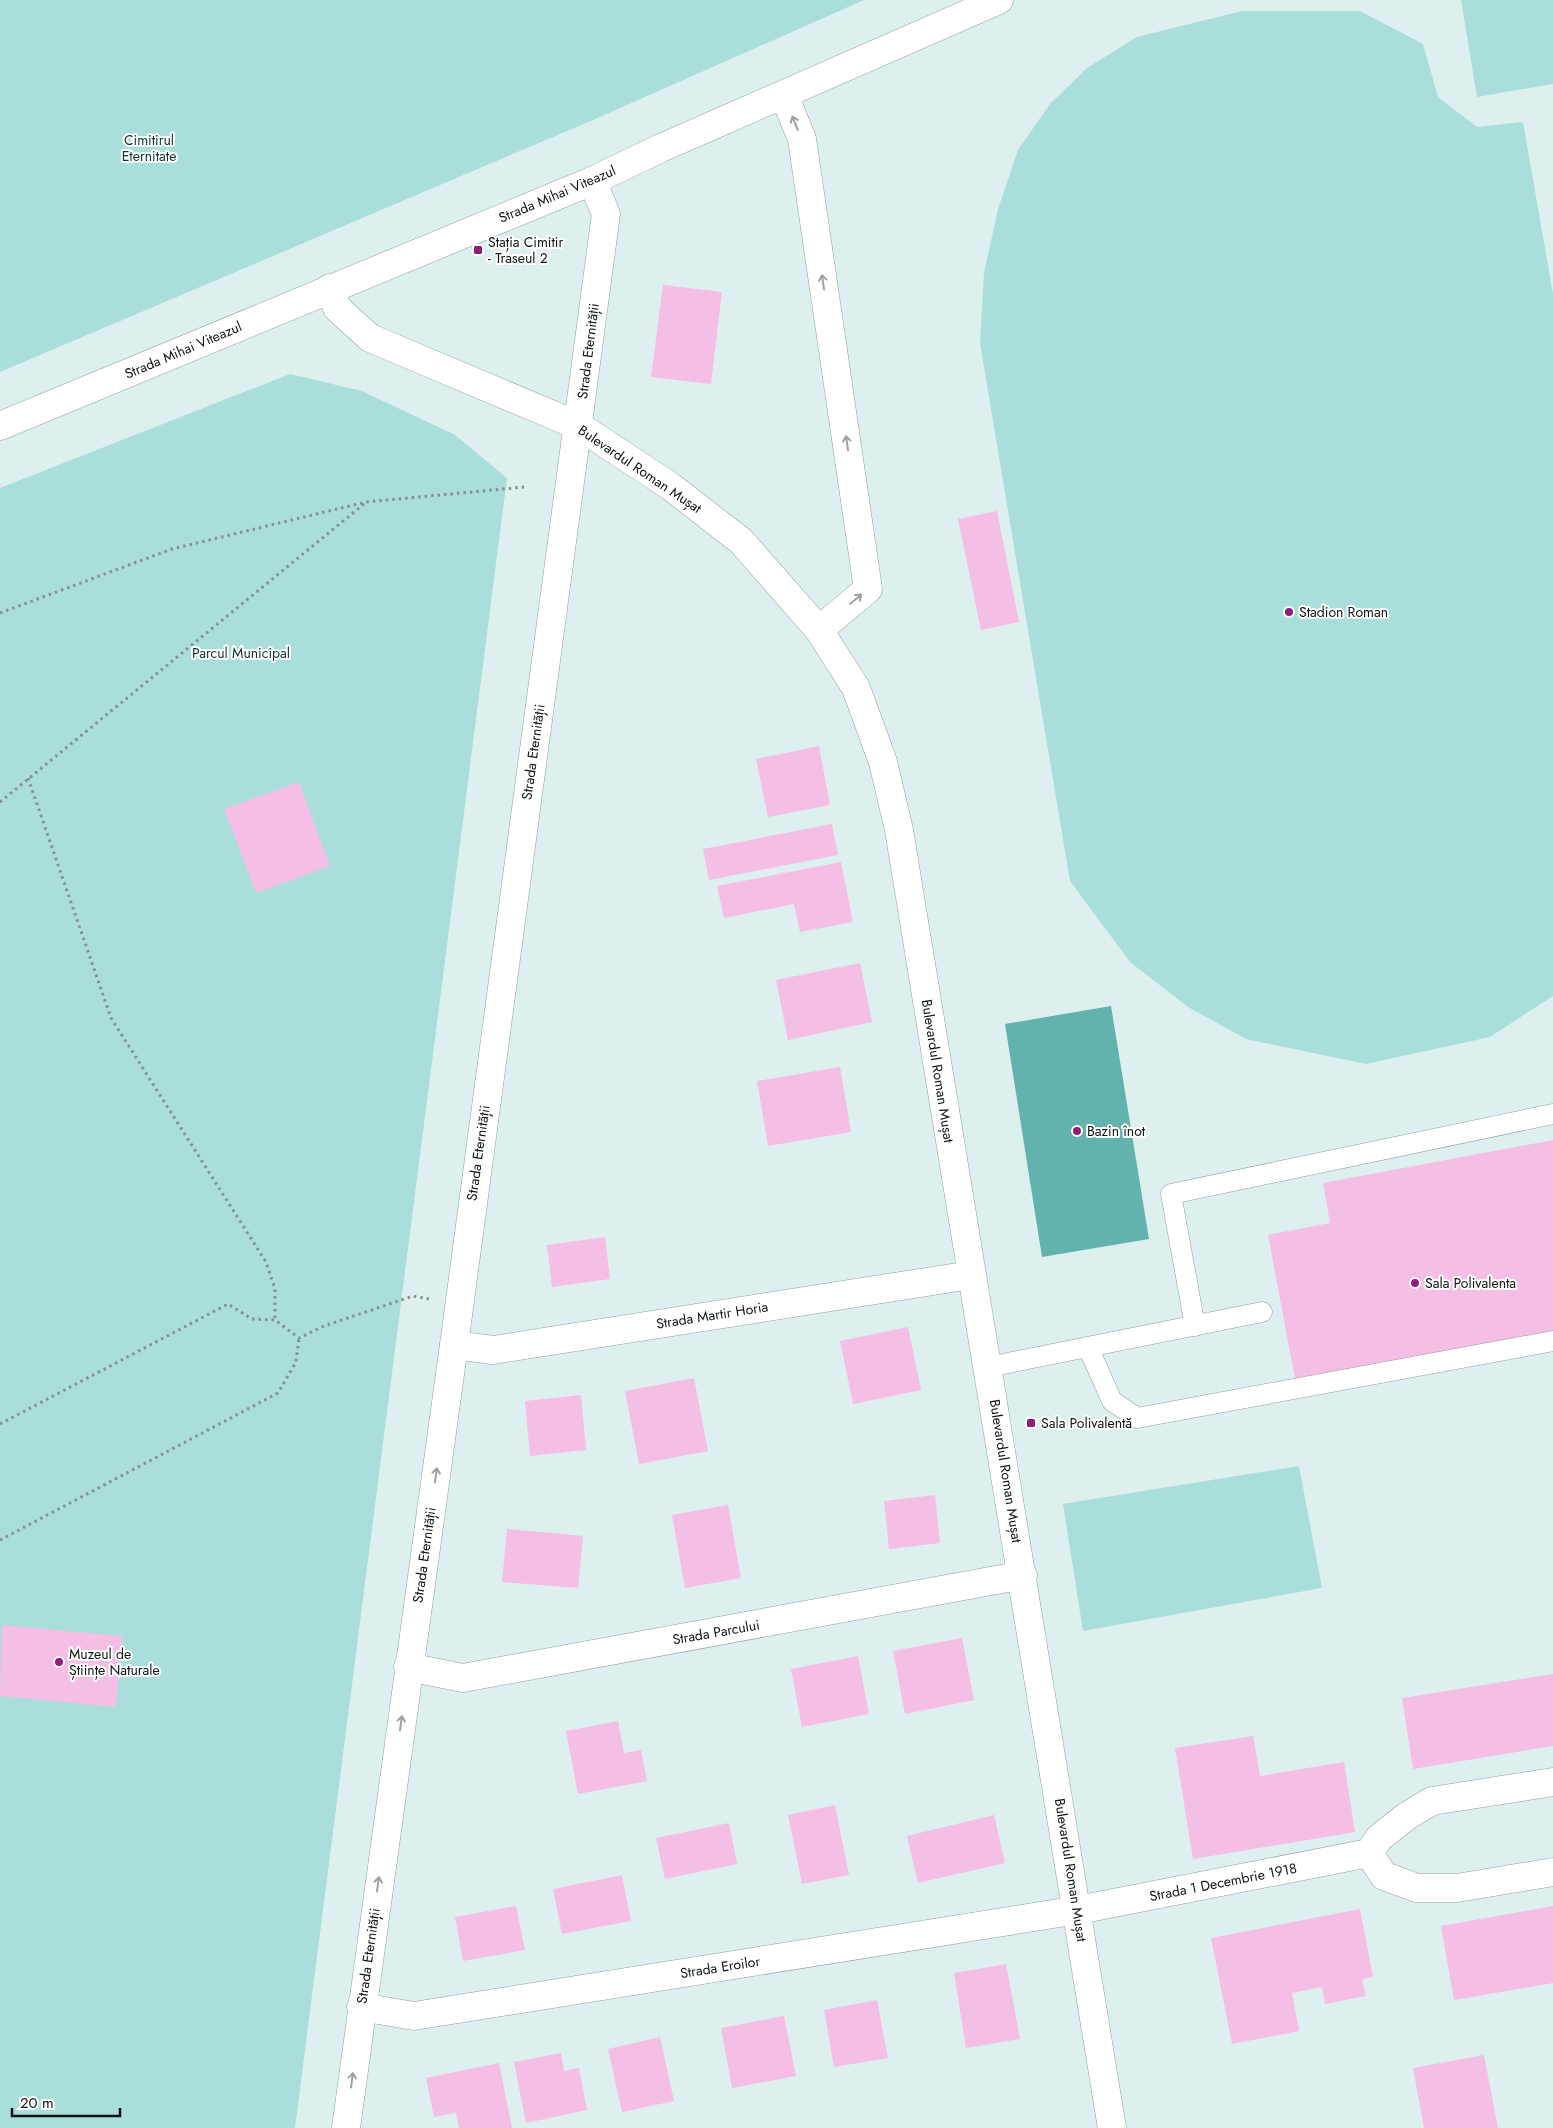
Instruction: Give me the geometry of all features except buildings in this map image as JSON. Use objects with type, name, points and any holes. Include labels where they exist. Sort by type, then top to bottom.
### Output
[{"type":"street","name":"Strada Mihai Viteazul","points":[[0,426],[592,181],[661,148],[999,0]]},
{"type":"street","points":[[784,95],[802,139],[868,589],[819,630]]},
{"type":"street","name":"Strada Eternității","points":[[346,2128],[361,2006],[454,1345],[579,426],[606,214],[592,181]]},
{"type":"street","name":"Bulevardul Roman Mușat","points":[[330,288],[338,308],[370,338],[579,426],[670,486],[741,541],[819,630],[856,688],[883,762],[898,830],[970,1275],[988,1367],[1023,1576],[1112,2128]]},
{"type":"street","name":"Strada Martir Horia","points":[[454,1345],[493,1350],[970,1275]]},
{"type":"street","name":"Strada Parcului","points":[[408,1667],[463,1678],[1023,1576]]},
{"type":"street","points":[[1553,1782],[1432,1801],[1407,1816],[1379,1838],[1369,1853],[1384,1876],[1417,1888],[1457,1888],[1553,1872]]},
{"type":"street","name":"Strada 1 Decembrie 1918","points":[[1078,1910],[1369,1853]]},
{"type":"street","name":"Strada Eroilor","points":[[361,2006],[414,2016],[1078,1910]]},
{"type":"lane","points":[[1195,1326],[1171,1194],[1553,1114]]},
{"type":"lane","points":[[988,1367],[1262,1312]]},
{"type":"lane","points":[[1088,1347],[1112,1401],[1136,1418],[1553,1341]]},
{"type":"path","points":[[0,613],[172,549],[366,502],[524,487]]},
{"type":"path","points":[[0,802],[366,502]]},
{"type":"path","points":[[28,778],[111,1018],[266,1262],[275,1289],[275,1320]]},
{"type":"path","points":[[299,1338],[324,1326],[413,1296],[458,1306]]},
{"type":"path","points":[[0,1424],[228,1304],[252,1319],[275,1320],[299,1338]]},
{"type":"path","points":[[0,1540],[278,1393],[296,1362],[299,1338]]},
{"type":"green space","name":"Cimitirul Eternitate","points":[[0,0],[864,0],[593,120],[0,372]]},
{"type":"green space","points":[[1461,0],[1553,0],[1553,84],[1477,97]]},
{"type":"green space","name":"Stadion Roman","points":[[1242,11],[1360,11],[1423,44],[1438,97],[1477,127],[1523,122],[1553,294],[1553,996],[1490,1037],[1366,1064],[1246,1039],[1188,1007],[1130,962],[1070,881],[980,343],[984,273],[998,209],[1018,150],[1050,104],[1087,68],[1137,37]]},
{"type":"green space","name":"Parcul Municipal","points":[[290,374],[362,391],[455,435],[507,478],[295,2128],[0,2128],[0,488]]},
{"type":"green space","points":[[1299,1466],[1322,1588],[1083,1631],[1063,1504]]},
{"type":"shaded area","name":"Bazin înot","points":[[1111,1006],[1149,1239],[1042,1257],[1005,1024]]},
{"type":"place","name":"Stația Cimitir - Traseul 2","points":[[478,250]]},
{"type":"place","name":"Stadion Roman","points":[[1289,612]]},
{"type":"place","name":"Bazin înot","points":[[1077,1131]]},
{"type":"place","name":"Sala Polivalenta","points":[[1415,1283]]},
{"type":"place","name":"Sala Polivalentă","points":[[1031,1423]]},
{"type":"place","name":"Muzeul de Științe Naturale","points":[[59,1662]]}]
